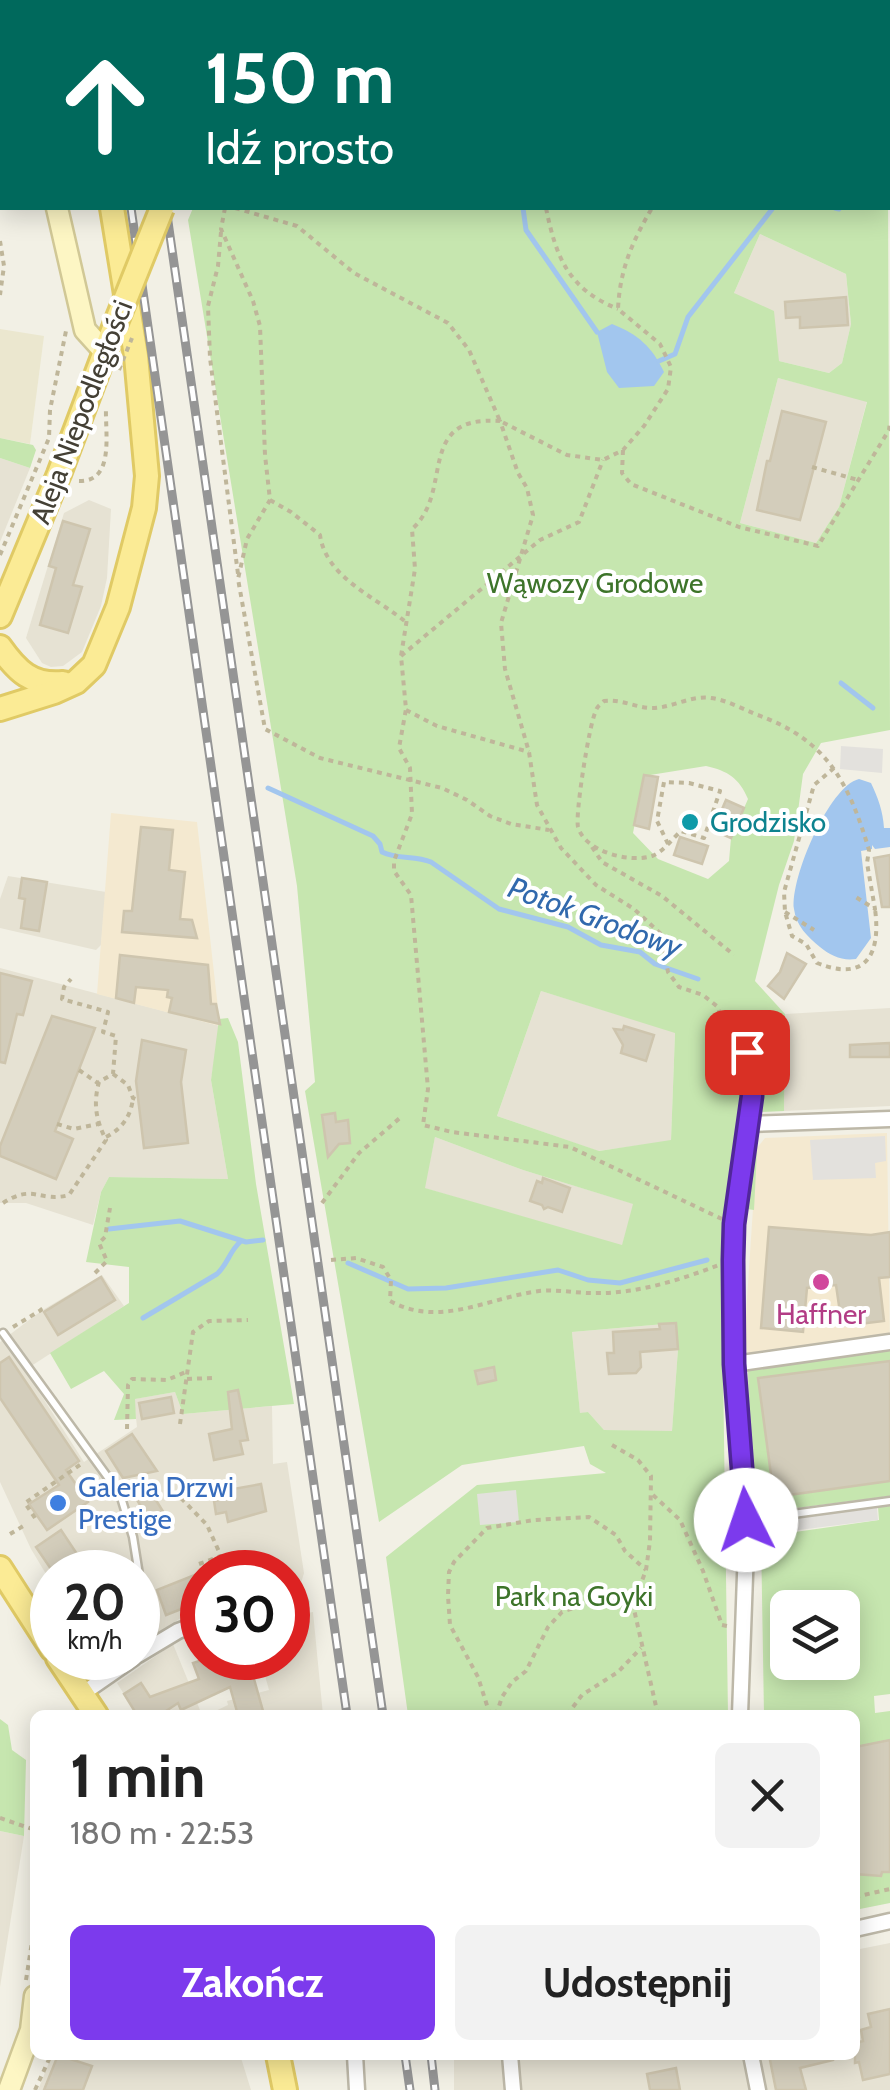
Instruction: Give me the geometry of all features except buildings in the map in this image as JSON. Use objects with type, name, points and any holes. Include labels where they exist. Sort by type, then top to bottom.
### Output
[{"type":"main road","points":[[0,709],[76,682],[94,665],[104,646],[134,551],[146,493],[136,356],[112,210]]},
{"type":"main road","name":"Aleja Niepodległości","points":[[0,616],[161,210]]},
{"type":"main road","points":[[0,647],[24,676],[48,685],[76,682]]},
{"type":"main road","points":[[0,1568],[30,1615]]},
{"type":"main road","points":[[73,1680],[93,1710]]},
{"type":"main road","points":[[279,2060],[284,2090]]},
{"type":"street","points":[[56,210],[86,330],[104,351]]},
{"type":"street","points":[[740,1710],[746,1520],[734,1364],[733,1260],[748,1124],[890,1119]]},
{"type":"street","points":[[734,1364],[890,1342]]},
{"type":"street","points":[[82,1694],[102,1680]]},
{"type":"street","points":[[860,1928],[890,1922]]},
{"type":"street","points":[[8,2090],[30,2033]]},
{"type":"street","points":[[355,2060],[357,2090]]},
{"type":"street","points":[[510,2060],[512,2090]]},
{"type":"street","points":[[753,2060],[758,2090]]},
{"type":"lane","points":[[747,1052],[752,1096],[748,1124]]},
{"type":"lane","points":[[3,1334],[120,1494],[134,1550]]},
{"type":"lane","points":[[746,1520],[890,1501]]},
{"type":"path","points":[[225,210],[218,266],[208,306],[210,358],[238,579],[265,729],[320,758],[442,788],[490,816],[511,824],[551,830]]},
{"type":"path","points":[[242,210],[297,226],[354,273],[448,323],[469,350],[518,473],[528,488],[533,515],[501,623],[505,669],[529,752],[536,805],[561,848],[596,885],[634,909],[662,934],[668,972],[679,987],[703,994],[718,1007],[738,1084],[752,1096]]},
{"type":"path","points":[[546,210],[554,248],[570,276],[592,298],[618,309],[660,344],[672,367],[668,388],[644,426],[623,450],[603,460],[567,455],[500,421],[463,423],[441,449],[441,462],[421,520],[412,528],[415,569],[402,656],[406,709],[399,748],[410,768],[412,814],[397,846],[394,871],[411,895],[428,1089],[423,1125],[570,1147],[734,1224]]},
{"type":"path","points":[[618,309],[620,276],[651,210]]},
{"type":"path","points":[[221,229],[253,300],[260,326],[270,500],[248,539],[238,579]]},
{"type":"path","points":[[0,241],[4,266],[0,294]]},
{"type":"path","points":[[0,555],[49,438],[66,326]]},
{"type":"path","points":[[623,450],[622,473],[631,484],[740,527],[818,546],[889,430],[890,422]]},
{"type":"path","points":[[82,483],[100,473],[106,455],[105,428]]},
{"type":"path","points":[[402,656],[540,540],[579,522],[603,460]]},
{"type":"path","points":[[812,467],[858,480]]},
{"type":"path","points":[[270,500],[320,535],[322,550],[342,577],[407,623]]},
{"type":"path","points":[[734,956],[662,896],[602,862],[578,829],[594,714],[604,701],[650,708],[692,698],[712,698],[778,722],[808,740],[836,768],[869,850],[867,863],[879,934],[865,962],[848,970],[818,963],[806,944],[792,936],[784,912],[784,892],[814,785],[836,768]]},
{"type":"path","points":[[406,709],[437,726],[529,752]]},
{"type":"path","points":[[589,843],[626,858],[655,855],[668,844],[681,831],[704,838],[720,791],[689,782],[664,782],[657,821],[668,844]]},
{"type":"path","points":[[854,896],[875,909]]},
{"type":"path","points":[[784,912],[814,930]]},
{"type":"path","points":[[72,979],[64,987],[62,999],[108,1012],[103,1032],[116,1036],[112,1048],[113,1074]]},
{"type":"path","points":[[79,1070],[99,1084]]},
{"type":"path","points":[[106,1136],[98,1124],[94,1104],[99,1084],[113,1074]]},
{"type":"path","points":[[3,1203],[28,1192],[57,1198],[69,1195],[89,1170],[106,1136],[121,1126],[136,1099],[123,1080],[113,1074]]},
{"type":"path","points":[[322,1203],[359,1153],[401,1116]]},
{"type":"path","points":[[57,1124],[74,1129],[98,1124]]},
{"type":"path","points":[[95,1273],[107,1261],[99,1243],[105,1237],[110,1208]]},
{"type":"path","points":[[331,1260],[356,1258],[383,1268],[391,1280],[390,1301],[420,1313],[454,1312],[537,1292],[600,1293],[651,1286],[733,1260]]},
{"type":"path","points":[[13,1327],[41,1310],[38,1306]]},
{"type":"path","points":[[180,1424],[190,1339],[198,1326],[248,1320]]},
{"type":"path","points":[[128,1429],[128,1385],[132,1379],[167,1380],[188,1371]]},
{"type":"path","points":[[187,1379],[212,1378]]},
{"type":"path","points":[[612,1445],[638,1460],[651,1476],[646,1570],[633,1606],[657,1710]]},
{"type":"path","points":[[35,1518],[25,1503],[94,1456]]},
{"type":"path","points":[[652,1495],[680,1520],[722,1626]]},
{"type":"path","points":[[181,1498],[207,1525],[218,1550]]},
{"type":"path","points":[[491,1710],[450,1624],[448,1596],[449,1572],[454,1562],[487,1528],[589,1516],[616,1535],[625,1551],[646,1570]]},
{"type":"path","points":[[10,1534],[25,1525]]},
{"type":"path","points":[[495,1710],[512,1682],[526,1671],[555,1617],[581,1603],[656,1608]]},
{"type":"path","points":[[571,1710],[582,1695],[618,1672],[641,1648]]},
{"type":"path","points":[[0,1818],[30,1828]]},
{"type":"path","points":[[860,1896],[890,1890]]},
{"type":"path","points":[[35,2090],[49,2060]]},
{"type":"shaded area","points":[[760,234],[846,274],[851,324],[842,363],[829,373],[779,361],[734,293]]},
{"type":"shaded area","points":[[0,329],[44,336],[30,444],[0,438]]},
{"type":"shaded area","points":[[778,378],[867,401],[839,507],[816,543],[740,523]]},
{"type":"shaded area","points":[[0,458],[30,468],[0,542]]},
{"type":"shaded area","points":[[89,500],[111,509],[107,578],[101,606],[82,652],[63,666],[51,667],[42,663],[26,638],[64,513]]},
{"type":"shaded area","points":[[841,746],[883,749],[882,773],[840,769]]},
{"type":"shaded area","points":[[111,813],[197,822],[220,1026],[97,994]]},
{"type":"shaded area","points":[[8,876],[106,892],[101,945],[96,950],[0,928],[0,899]]},
{"type":"shaded area","points":[[0,968],[220,1026],[211,1080],[228,1179],[109,1177],[93,1225],[26,1203],[0,1203]]},
{"type":"shaded area","points":[[541,991],[675,1032],[671,1141],[598,1151],[497,1116]]},
{"type":"shaded area","points":[[890,1008],[890,1106],[784,1111],[785,1014]]},
{"type":"shaded area","points":[[887,1133],[890,1347],[748,1366],[745,1329],[757,1148],[765,1138]]},
{"type":"shaded area","points":[[885,1136],[886,1161],[875,1163],[876,1178],[813,1180],[810,1140]]},
{"type":"shaded area","points":[[435,1137],[523,1170],[634,1204],[622,1246],[424,1188]]},
{"type":"shaded area","points":[[102,1275],[124,1306],[25,1370],[84,1462],[137,1427],[134,1399],[175,1392],[183,1414],[272,1406],[273,1464],[287,1462],[300,1550],[180,1550],[180,1618],[160,1632],[160,1550],[32,1550],[0,1482],[0,1342],[41,1311]]},
{"type":"shaded area","points":[[676,1323],[672,1432],[604,1430],[588,1412],[580,1414],[572,1332]]},
{"type":"shaded area","points":[[516,1490],[519,1522],[480,1525],[477,1494]]},
{"type":"shaded area","points":[[877,1508],[878,1520],[775,1533],[774,1520]]},
{"type":"shaded area","points":[[313,1612],[323,1710],[218,1710],[228,1705],[227,1701],[269,1690],[266,1680],[310,1680]]},
{"type":"shaded area","points":[[173,1644],[180,1661],[180,1680],[188,1680],[200,1710],[134,1710],[117,1683],[160,1680],[160,1653]]},
{"type":"shaded area","points":[[0,1831],[24,1836],[0,1987]]},
{"type":"shaded area","points":[[890,1943],[890,2090],[454,2090],[454,2060],[860,2060],[860,1949]]},
{"type":"shaded area","points":[[50,2060],[242,2060],[251,2090],[38,2090]]},
{"type":"green space","points":[[192,210],[888,210],[890,730],[821,743],[803,774],[794,841],[755,981],[785,1014],[784,1111],[759,1112],[754,1210],[726,1206],[722,1299],[728,1710],[407,1710],[386,1557],[477,1485],[606,1473],[590,1464],[584,1446],[462,1465],[379,1522],[305,1091],[315,1082],[297,886],[188,220]],"holes":[[[760,234],[846,274],[851,324],[842,363],[829,373],[779,361],[774,311],[734,293]],[[778,378],[867,402],[839,507],[816,543],[740,523]],[[706,766],[732,776],[741,786],[748,799],[731,838],[729,861],[708,879],[658,859],[633,833],[644,776]],[[541,991],[675,1033],[671,1140],[599,1151],[497,1116]],[[435,1137],[523,1170],[633,1204],[622,1245],[425,1188]],[[676,1323],[672,1431],[604,1430],[588,1412],[580,1413],[572,1332]]]},
{"type":"green space","points":[[0,438],[33,445],[36,450],[30,468],[0,458]]},
{"type":"green space","points":[[228,1018],[238,1042],[256,1184],[294,1404],[183,1414],[175,1392],[135,1399],[136,1419],[114,1420],[124,1394],[104,1371],[71,1389],[50,1353],[129,1303],[129,1267],[86,1262],[101,1192],[109,1177],[228,1179],[211,1080],[219,1019]]},
{"type":"green space","points":[[890,1347],[890,1496],[750,1514],[748,1366]]},
{"type":"green space","points":[[890,1506],[890,1694],[874,1696],[875,1713],[890,1711],[890,1903],[860,1909],[860,1710],[764,1710],[761,1537],[879,1520],[878,1507]]},
{"type":"green space","points":[[0,1719],[8,1725],[12,1750],[26,1760],[24,1836],[0,1831]]},
{"type":"water","points":[[612,324],[637,337],[654,355],[664,372],[654,386],[619,388],[607,372],[597,332]]},
{"type":"water","points":[[859,779],[871,783],[874,789],[884,828],[890,828],[890,847],[875,849],[872,845],[872,849],[861,851],[871,938],[856,959],[846,959],[824,950],[803,931],[795,915],[794,895],[805,857],[824,815],[847,785]]},
{"type":"waterway","points":[[523,210],[526,230],[597,332]]},
{"type":"waterway","points":[[659,361],[675,354],[688,317],[771,210]]},
{"type":"waterway","name":"Potok Grodowy","points":[[841,683],[873,708]]},
{"type":"waterway","name":"Potok Grodowy","points":[[268,788],[373,836],[382,852],[431,862],[499,909],[568,927],[601,945],[640,952],[655,964],[698,979]]},
{"type":"waterway","points":[[109,1229],[180,1221],[246,1242],[263,1240]]},
{"type":"waterway","points":[[143,1318],[217,1274],[240,1242]]},
{"type":"waterway","points":[[348,1263],[408,1289],[446,1288],[558,1270],[588,1280],[620,1283],[707,1260]]},
{"type":"railway","points":[[131,210],[346,1710]]},
{"type":"railway","points":[[166,210],[382,1710]]},
{"type":"railway","points":[[406,2060],[410,2090]]},
{"type":"railway","points":[[432,2060],[435,2090]]},
{"type":"place","name":"Grodzisko","points":[[690,822]]},
{"type":"place","name":"Haffner","points":[[821,1282]]},
{"type":"place","name":"Galeria Drzwi Prestige","points":[[58,1503]]},
{"type":"route","points":[[746,1520],[734,1364],[733,1260],[734,1224],[752,1096],[747,1052]]},
{"type":"park label","name":"Wąwozy Grodowe","points":[[595,583]]},
{"type":"park label","name":"Park na Goyki","points":[[574,1596]]}]
